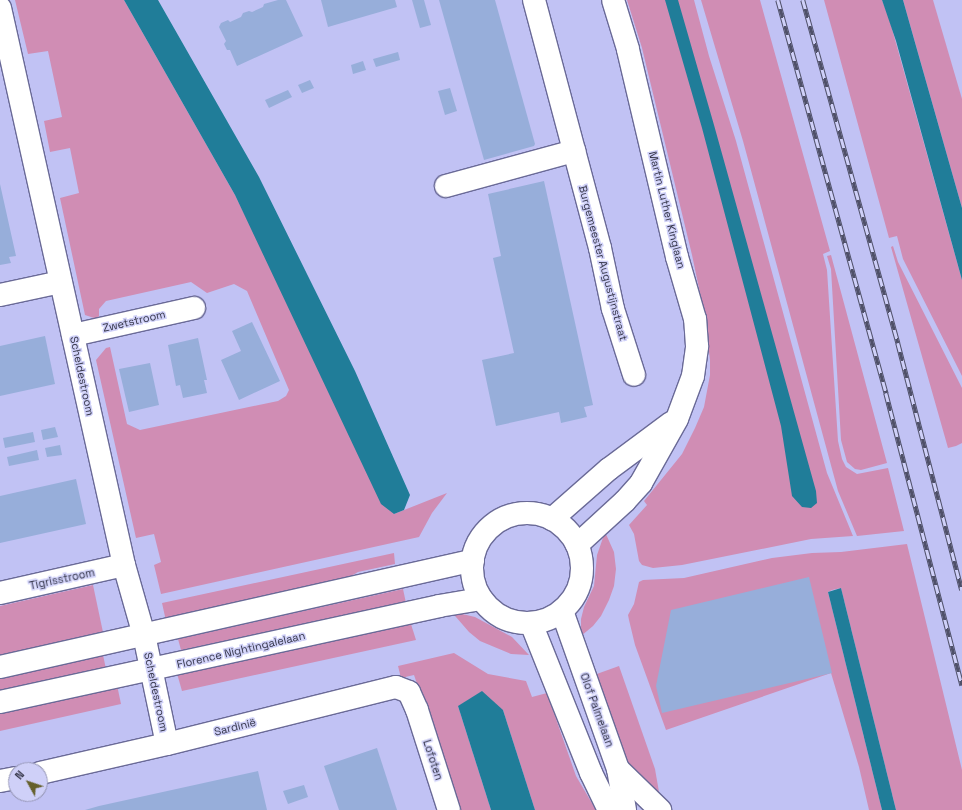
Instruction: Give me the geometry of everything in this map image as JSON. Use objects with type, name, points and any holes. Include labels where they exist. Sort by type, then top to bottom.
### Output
[{"type":"street","name":"Burgemeester Augustijnstraat","points":[[534,0],[600,248],[613,310],[634,375]]},
{"type":"street","name":"Martin Luther Kinglaan","points":[[577,545],[625,501],[641,483],[677,419],[693,376],[697,346],[695,319],[677,257],[628,49],[613,0]]},
{"type":"street","name":"Scheldestroom","points":[[0,8],[124,565],[144,635],[167,744]]},
{"type":"street","points":[[446,186],[574,152]]},
{"type":"street","points":[[0,295],[61,282]]},
{"type":"street","name":"Zwetstroom","points":[[73,335],[194,308]]},
{"type":"street","points":[[552,519],[609,469],[677,419]]},
{"type":"street","points":[[514,514],[540,514],[552,519],[571,535],[577,545],[582,563],[581,580],[574,597],[553,617],[531,623],[519,622],[502,617],[488,607],[481,599],[475,586],[472,573],[476,547],[491,526],[502,519],[514,514]]},
{"type":"street","points":[[0,667],[473,560]]},
{"type":"street","name":"Tigrisstroom","points":[[0,593],[124,565]]},
{"type":"street","name":"Florence Nightingalelaan","points":[[0,702],[439,606],[481,599]]},
{"type":"street","name":"Olof Palmelaan","points":[[562,610],[618,770],[625,810]]},
{"type":"street","points":[[531,623],[591,773],[609,810]]},
{"type":"street","name":"Sardinië","points":[[48,770],[167,744],[396,687],[409,692],[417,710]]},
{"type":"street","name":"Lofoten","points":[[417,710],[449,810]]},
{"type":"street","points":[[618,770],[660,810]]},
{"type":"shaded area","points":[[15,0],[124,0],[235,195],[394,514],[447,493],[432,513],[419,537],[161,594],[154,565],[161,562],[154,534],[136,538],[96,360],[106,348],[110,347],[127,424],[140,430],[278,401],[286,396],[289,390],[247,291],[234,284],[207,293],[191,282],[106,301],[99,309],[99,316],[97,319],[85,315],[60,198],[79,193],[70,148],[50,152],[44,121],[62,117],[48,51],[28,54]]},
{"type":"shaded area","points":[[627,0],[694,0],[709,56],[736,141],[827,473],[853,536],[811,539],[682,565],[653,568],[642,565],[639,561],[634,534],[629,525],[647,505],[644,501],[682,454],[695,428],[704,407],[710,375],[710,360],[705,317],[692,255],[642,48]]},
{"type":"shaded area","points":[[701,0],[760,0],[830,251],[823,254],[827,270],[838,441],[842,459],[846,467],[857,474],[888,468],[904,531],[857,536],[838,491],[743,141]]},
{"type":"shaded area","points":[[824,0],[882,0],[889,18],[962,280],[962,376],[903,259],[897,236],[889,238]]},
{"type":"shaded area","points":[[903,0],[933,0],[962,99],[962,208]]},
{"type":"shaded area","points":[[893,246],[898,262],[962,388],[962,443],[956,446],[948,448],[891,247]]},
{"type":"shaded area","points":[[831,255],[887,463],[861,470],[855,469],[847,462],[841,440],[831,269],[827,256]]},
{"type":"shaded area","points":[[605,532],[614,552],[616,569],[614,586],[601,616],[593,626],[581,636],[581,619],[584,607],[594,586],[597,555]]},
{"type":"shaded area","points":[[907,544],[962,770],[962,810],[896,810],[841,588],[828,592],[882,810],[869,810],[859,767],[831,673],[666,730],[635,645],[628,615],[634,604],[639,582],[643,580],[684,578],[772,558]]},
{"type":"shaded area","points":[[394,553],[395,564],[358,572],[336,585],[166,621],[162,603]]},
{"type":"shaded area","points":[[93,585],[104,637],[0,659],[0,606]]},
{"type":"shaded area","points":[[403,589],[406,603],[181,650],[178,639]]},
{"type":"shaded area","points":[[458,613],[475,617],[512,637],[529,655],[511,654],[480,641],[469,632],[454,615]]},
{"type":"shaded area","points":[[410,621],[416,640],[182,691],[176,670]]},
{"type":"shaded area","points":[[454,653],[488,674],[526,681],[532,697],[547,693],[576,776],[596,810],[535,810],[503,710],[458,706],[491,810],[460,810],[414,675],[401,678],[398,666]]},
{"type":"shaded area","points":[[103,655],[106,669],[0,692],[0,678]]},
{"type":"shaded area","points":[[619,666],[655,769],[659,792],[657,795],[640,779],[625,759],[594,675]]},
{"type":"shaded area","points":[[117,685],[121,704],[0,731],[0,711]]},
{"type":"water","points":[[124,0],[158,0],[259,177],[355,371],[410,495],[404,510],[394,514],[381,504],[235,195]]},
{"type":"water","points":[[665,0],[678,0],[714,125],[816,491],[817,503],[811,508],[802,507],[792,496],[781,426],[702,128]]},
{"type":"water","points":[[882,0],[903,0],[962,208],[962,280],[896,41]]},
{"type":"water","points":[[841,588],[896,810],[882,810],[828,592]]},
{"type":"water","points":[[482,691],[503,710],[535,810],[491,810],[458,706]]},
{"type":"building","points":[[278,0],[286,0],[303,36],[237,66],[230,50],[227,50],[224,44],[226,41],[219,27],[221,23],[228,20],[230,22],[241,17],[243,13],[249,11],[252,12],[263,7],[264,4]]},
{"type":"building","points":[[321,0],[395,0],[397,7],[328,27]]},
{"type":"building","points":[[412,0],[424,0],[431,25],[420,28]]},
{"type":"building","points":[[439,0],[495,0],[535,144],[534,146],[484,160]]},
{"type":"building","points":[[398,52],[400,60],[376,67],[373,59]]},
{"type":"building","points":[[363,61],[366,70],[353,74],[351,65]]},
{"type":"building","points":[[310,80],[314,88],[302,93],[298,85]]},
{"type":"building","points":[[450,88],[457,111],[445,115],[438,91]]},
{"type":"building","points":[[288,90],[292,97],[269,108],[265,100]]},
{"type":"building","points":[[544,181],[593,405],[584,407],[587,417],[561,423],[559,412],[496,426],[482,360],[514,353],[493,258],[501,256],[488,194]]},
{"type":"building","points":[[0,184],[16,256],[9,257],[11,263],[0,265]]},
{"type":"building","points":[[252,322],[280,381],[239,400],[221,360],[241,351],[232,331]]},
{"type":"building","points":[[45,336],[55,384],[0,396],[0,346]]},
{"type":"building","points":[[198,338],[207,380],[204,380],[207,393],[183,398],[180,385],[176,386],[168,345]]},
{"type":"building","points":[[150,363],[159,405],[129,412],[119,369]]},
{"type":"building","points":[[55,427],[58,437],[43,440],[41,430]]},
{"type":"building","points":[[33,432],[35,442],[5,448],[3,438]]},
{"type":"building","points":[[60,445],[62,455],[47,457],[45,448]]},
{"type":"building","points":[[37,450],[39,460],[9,466],[7,457]]},
{"type":"building","points":[[76,479],[86,524],[0,543],[0,496]]},
{"type":"building","points":[[809,577],[832,673],[662,713],[656,686],[671,610]]},
{"type":"building","points":[[377,748],[397,810],[339,810],[324,766]]},
{"type":"building","points":[[258,771],[267,810],[85,810],[99,806]]},
{"type":"building","points":[[304,785],[308,797],[288,804],[283,791]]},
{"type":"railway","points":[[778,0],[886,393],[962,685]]},
{"type":"railway","points":[[803,0],[898,343],[962,590]]}]
